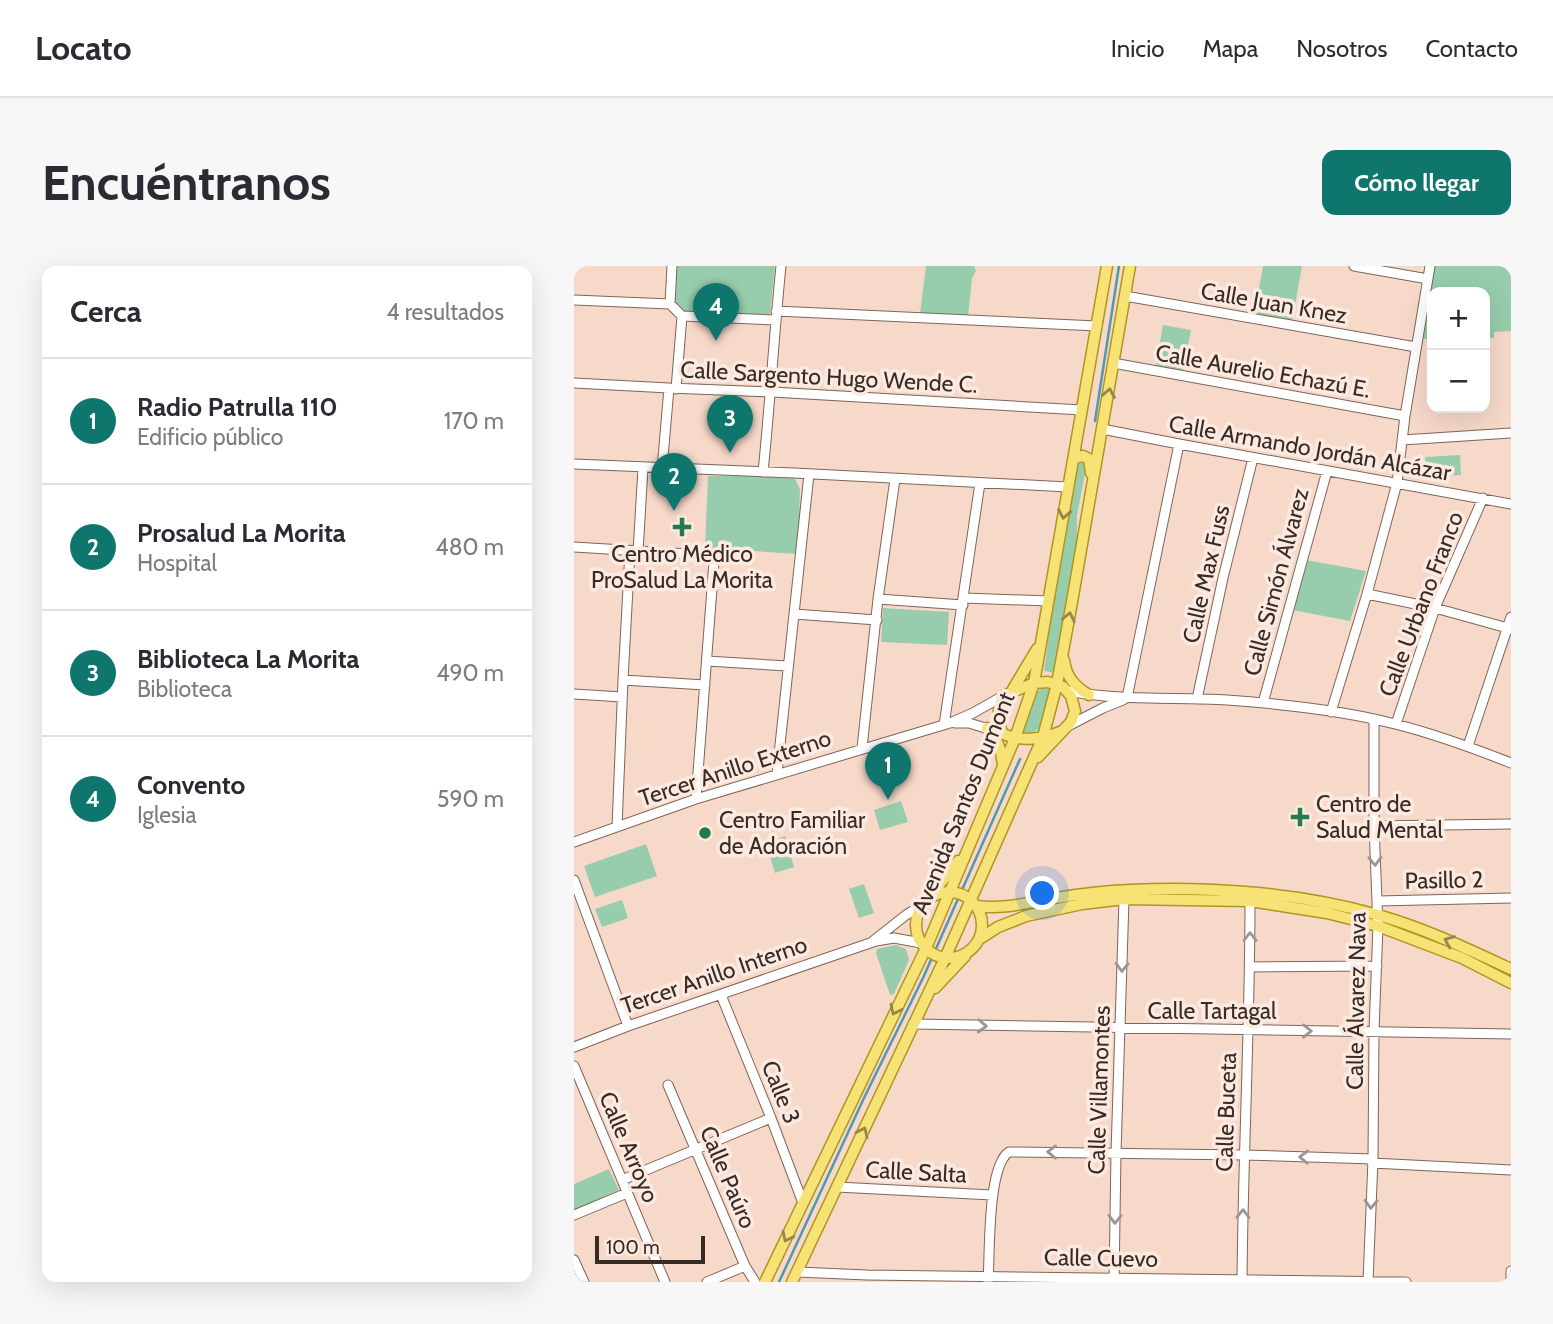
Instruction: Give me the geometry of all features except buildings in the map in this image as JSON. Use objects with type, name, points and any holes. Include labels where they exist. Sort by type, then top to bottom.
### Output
[{"type":"main road","name":"Avenida Santos Dumont","points":[[794,1277],[925,1001],[932,952],[951,892],[1003,767],[1018,738],[1034,683],[1043,638],[1107,266]]},
{"type":"main road","name":"Avenida Santos Dumont","points":[[771,1280],[803,1203],[932,952],[972,901],[1031,766],[1057,684],[1130,266]]},
{"type":"main road","points":[[1080,423],[1083,451],[1099,451]]},
{"type":"main road","points":[[1074,458],[1088,458],[1093,490]]},
{"type":"main road","points":[[1043,638],[1025,671],[1007,694],[998,713],[999,726],[1003,734],[1018,738],[1040,737],[1065,729]]},
{"type":"main road","points":[[1063,650],[1064,666],[1069,678],[1078,689],[1089,695]]},
{"type":"main road","points":[[1007,694],[1034,683],[1048,682],[1068,691],[1074,701],[1075,711],[1065,729],[1031,766]]},
{"type":"main road","points":[[987,728],[1000,746],[1003,767]]},
{"type":"main road","points":[[969,848],[924,903],[916,924],[917,934],[932,952],[955,958],[971,951]]},
{"type":"main road","points":[[1124,899],[1144,896],[1145,889]]},
{"type":"main road","points":[[924,903],[939,893],[951,892],[990,908],[1116,890],[1244,892],[1286,897],[1378,920],[1464,947],[1511,969]]},
{"type":"main road","points":[[1156,899],[1159,891],[1179,890]]},
{"type":"main road","points":[[1022,917],[1020,909],[1058,897]]},
{"type":"main road","points":[[925,1001],[981,937],[998,927],[1022,917],[1058,908],[1124,899],[1250,901],[1378,920],[1511,983]]},
{"type":"main road","points":[[972,901],[983,921],[981,937]]},
{"type":"main road","points":[[1492,973],[1497,968],[1497,962]]},
{"type":"street","points":[[671,266],[670,304],[681,316],[776,315],[1097,326]]},
{"type":"street","points":[[763,472],[781,266]]},
{"type":"street","points":[[1354,266],[1428,279]]},
{"type":"street","points":[[1331,712],[1397,483],[1405,416],[1430,266]]},
{"type":"street","name":"Calle Juan Knez","points":[[1125,296],[1416,347]]},
{"type":"street","points":[[574,300],[670,304]]},
{"type":"street","points":[[662,469],[681,316]]},
{"type":"street","name":"Calle Aurelio Echazú E.","points":[[1114,363],[1405,416]]},
{"type":"street","name":"Calle Sargento Hugo Wende C.","points":[[574,383],[1082,410]]},
{"type":"street","name":"Calle Armando Jordán Alcázar","points":[[1102,429],[1511,503]]},
{"type":"street","points":[[1402,440],[1511,433]]},
{"type":"street","points":[[1127,698],[1179,444]]},
{"type":"street","name":"Calle Max Fuss","points":[[1197,699],[1253,458]]},
{"type":"street","points":[[574,464],[1068,488]]},
{"type":"street","points":[[617,827],[623,680],[643,468]]},
{"type":"street","name":"Calle Simón Álvarez","points":[[1263,703],[1327,471]]},
{"type":"street","points":[[777,774],[809,474]]},
{"type":"street","points":[[862,748],[878,599],[895,480]]},
{"type":"street","points":[[946,724],[981,483]]},
{"type":"street","name":"Calle Urbano Franco","points":[[1396,724],[1435,608],[1483,498]]},
{"type":"street","points":[[574,547],[705,555],[712,559],[714,565],[696,799]]},
{"type":"street","points":[[1367,594],[1435,608],[1509,628]]},
{"type":"street","points":[[878,599],[1048,601]]},
{"type":"street","points":[[794,614],[877,620]]},
{"type":"street","points":[[1468,746],[1511,617]]},
{"type":"street","points":[[707,660],[788,666]]},
{"type":"street","points":[[623,680],[705,685]]},
{"type":"street","points":[[1068,691],[1127,698],[1263,703],[1331,712],[1396,724],[1468,746],[1511,764]]},
{"type":"street","points":[[574,694],[622,697]]},
{"type":"street","name":"Tercer Anillo Externo","points":[[574,842],[696,799],[946,724],[1007,694]]},
{"type":"street","points":[[1065,729],[1127,698]]},
{"type":"street","name":"Calle Álvarez Nava","points":[[1368,1282],[1378,920],[1374,826],[1374,720]]},
{"type":"street","name":"Tercer Anillo Externo","points":[[946,724],[969,723],[1003,734]]},
{"type":"street","points":[[1374,826],[1511,824]]},
{"type":"street","points":[[574,880],[628,1026]]},
{"type":"street","name":"Pasillo 2","points":[[1377,901],[1511,898]]},
{"type":"street","name":"Calle Villamontes","points":[[1114,1280],[1124,899]]},
{"type":"street","name":"Calle Buceta","points":[[1242,1281],[1250,901]]},
{"type":"street","name":"Tercer Anillo Interno","points":[[868,944],[924,903]]},
{"type":"street","name":"Tercer Anillo Interno","points":[[574,1047],[628,1026],[885,939],[894,938],[932,952]]},
{"type":"street","points":[[1250,967],[1377,966]]},
{"type":"street","name":"Calle 3","points":[[721,995],[803,1203]]},
{"type":"street","name":"Calle Tartagal","points":[[913,1024],[1121,1030],[1511,1034]]},
{"type":"street","name":"Calle Arroyo","points":[[574,1066],[664,1282]]},
{"type":"street","name":"Calle Paúro","points":[[668,1085],[745,1266],[755,1282]]},
{"type":"street","points":[[622,1180],[771,1118]]},
{"type":"street","points":[[988,1279],[992,1195],[1000,1161],[1004,1155],[1014,1151],[1244,1155],[1511,1170]]},
{"type":"street","name":"Calle Salta","points":[[837,1187],[992,1195]]},
{"type":"street","points":[[574,1215],[627,1193]]},
{"type":"street","points":[[574,1260],[584,1282]]},
{"type":"street","points":[[707,1282],[745,1266]]},
{"type":"street","points":[[1511,1271],[1511,1282]]},
{"type":"street","name":"Calle Cuevo","points":[[794,1277],[1406,1282]]},
{"type":"green space","points":[[674,266],[775,266],[770,314],[683,313],[673,302]]},
{"type":"green space","points":[[926,266],[974,266],[976,271],[972,278],[968,317],[920,314]]},
{"type":"green space","points":[[1263,266],[1302,266],[1292,323],[1254,316]]},
{"type":"green space","points":[[1434,266],[1511,266],[1511,331],[1494,332],[1494,338],[1490,338],[1490,287],[1430,287]]},
{"type":"green space","points":[[1427,308],[1427,340],[1422,338]]},
{"type":"green space","points":[[1163,325],[1191,330],[1183,371],[1156,366]]},
{"type":"green space","points":[[1460,455],[1461,475],[1427,477],[1425,457]]},
{"type":"green space","points":[[1084,463],[1086,469],[1077,515],[1077,541],[1056,673],[1044,671],[1077,465]]},
{"type":"green space","points":[[793,475],[800,489],[798,554],[705,548],[708,476]]},
{"type":"green space","points":[[1306,560],[1366,571],[1350,621],[1292,610]]},
{"type":"green space","points":[[883,608],[949,612],[947,645],[881,642]]},
{"type":"green space","points":[[1043,688],[1051,690],[1040,729],[1023,733],[1036,692]]},
{"type":"green space","points":[[901,801],[908,822],[880,830],[874,810]]},
{"type":"green space","points":[[785,836],[794,867],[775,873],[766,843]]},
{"type":"green space","points":[[646,844],[657,876],[595,897],[584,866]]},
{"type":"green space","points":[[864,884],[874,913],[859,918],[849,889]]},
{"type":"green space","points":[[622,900],[628,918],[602,927],[595,909]]},
{"type":"green space","points":[[896,945],[906,949],[909,960],[894,994],[890,995],[876,953],[877,949]]},
{"type":"green space","points":[[609,1169],[619,1190],[574,1210],[574,1184]]},
{"type":"waterway","points":[[1095,421],[1119,266]]},
{"type":"waterway","points":[[779,1282],[923,978],[1020,759]]},
{"type":"place","name":"Convento","points":[[716,341]]},
{"type":"place","name":"Biblioteca La Morita","points":[[730,453]]},
{"type":"place","name":"Prosalud La Morita","points":[[674,511]]},
{"type":"place","name":"Centro Médico ProSalud La Morita","points":[[682,527]]},
{"type":"place","name":"Radio Patrulla 110","points":[[888,800]]},
{"type":"place","name":"Centro de Salud Mental","points":[[1300,817]]},
{"type":"place","name":"Centro Familiar de Adoración","points":[[705,833]]}]
